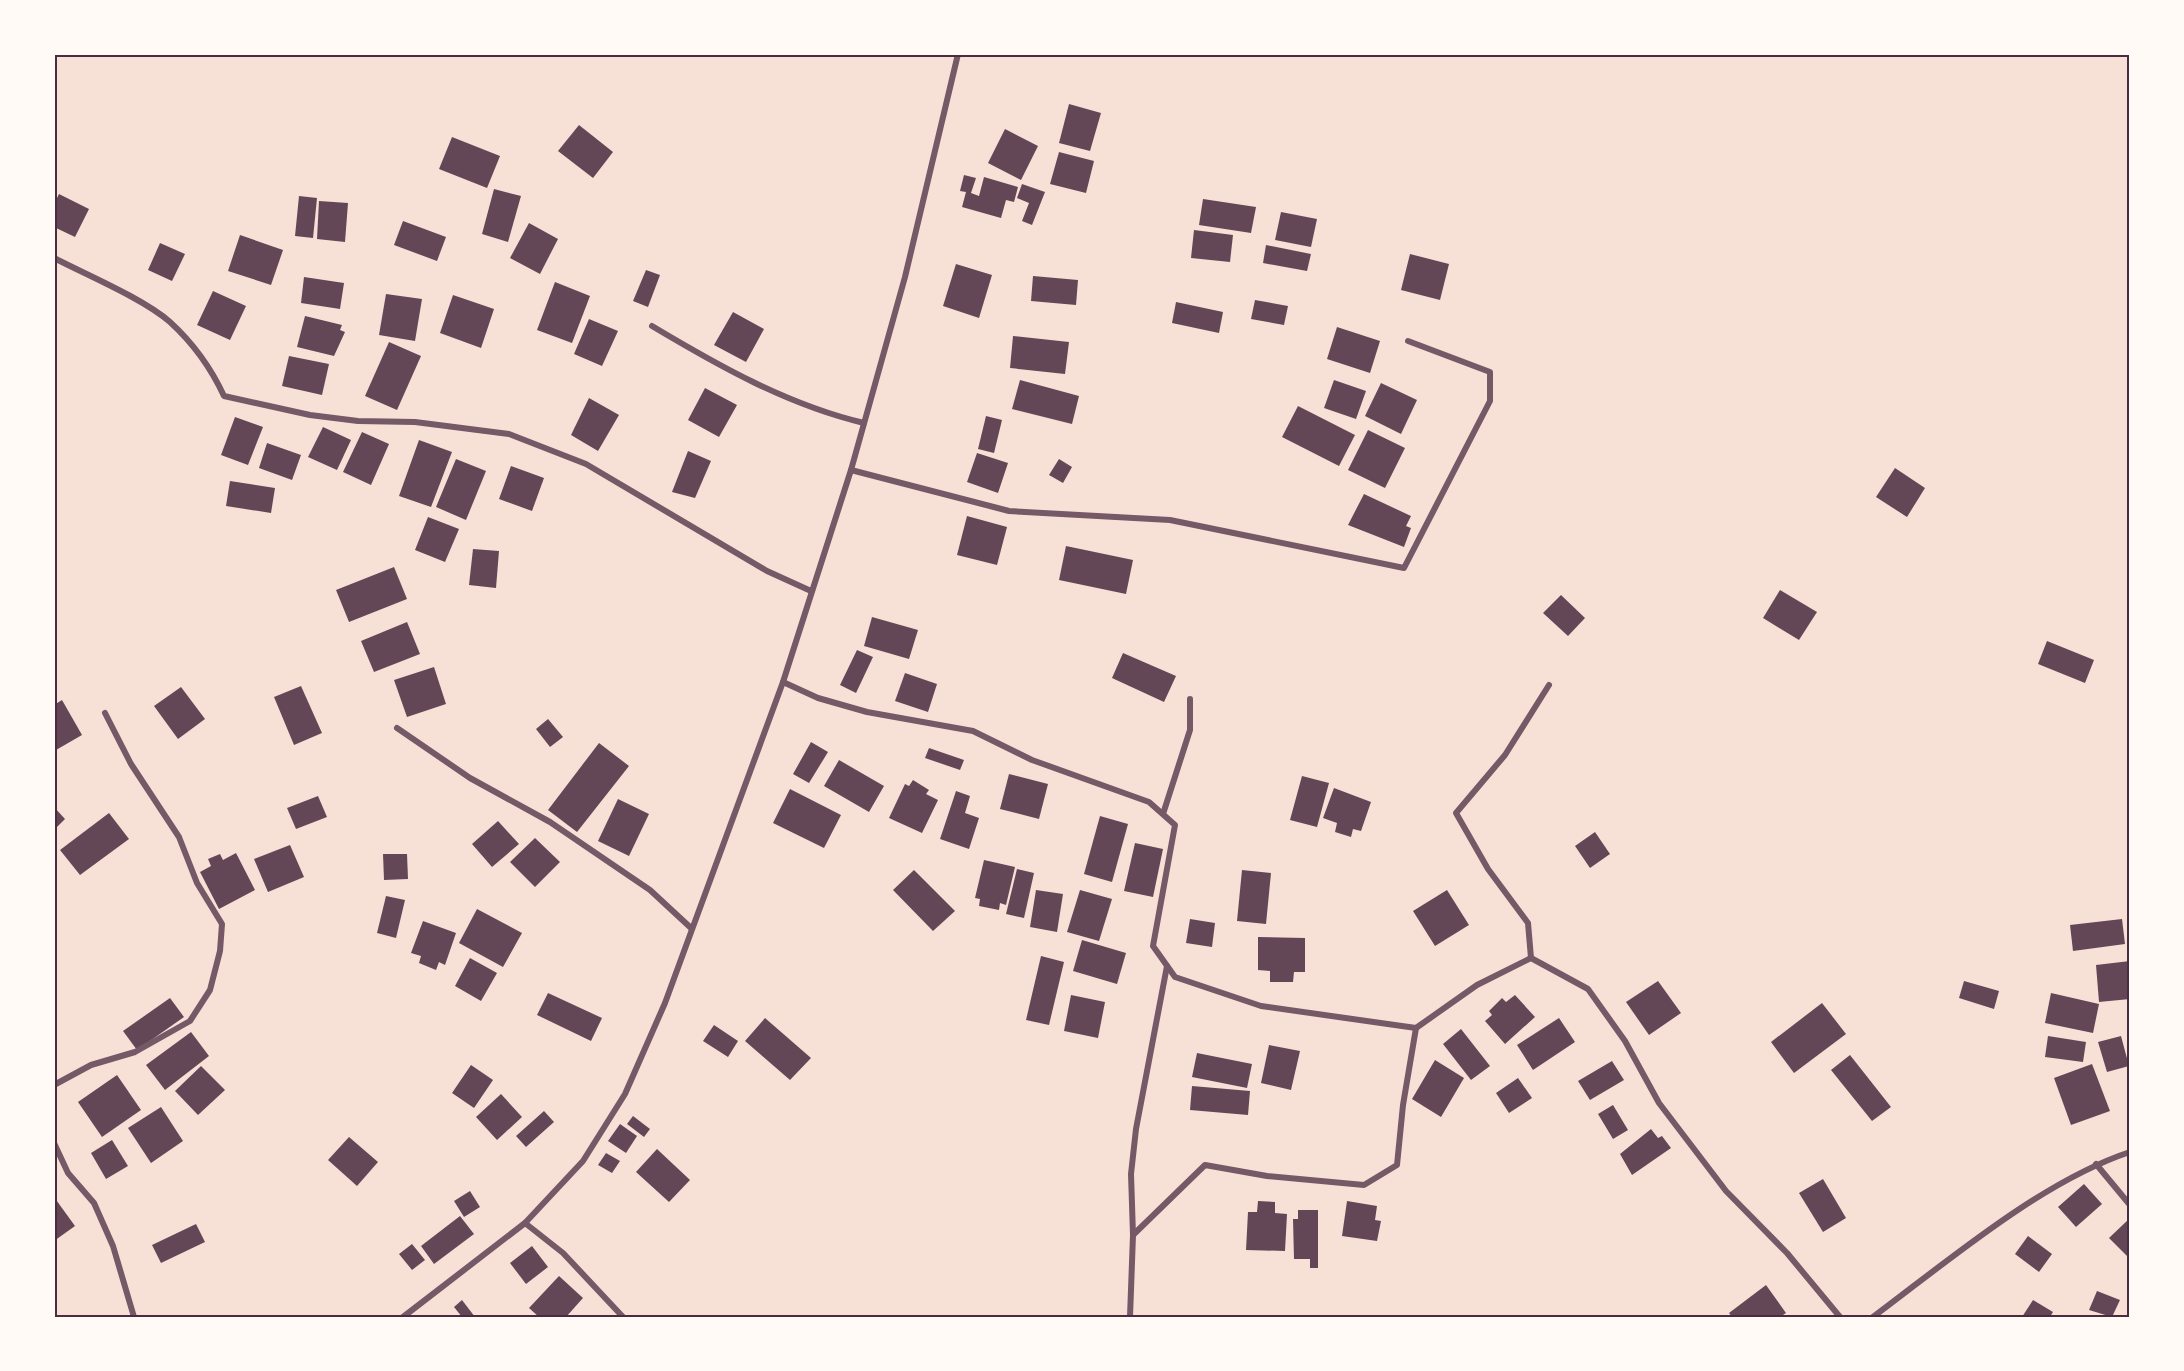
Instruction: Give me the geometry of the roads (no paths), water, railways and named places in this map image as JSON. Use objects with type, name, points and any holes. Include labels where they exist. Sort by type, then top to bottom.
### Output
[{"type":"street","points":[[403,1317],[525,1223],[583,1161],[625,1094],[665,1003],[783,682],[851,470],[905,277],[958,54]]},
{"type":"street","points":[[54,258],[170,321],[210,366],[224,396],[310,415],[358,421],[415,422],[510,434],[586,464],[767,571],[811,591]]},
{"type":"street","points":[[651,326],[726,370],[830,415],[864,423]]},
{"type":"street","points":[[851,470],[1009,511],[1170,520],[1404,568],[1490,401],[1490,372],[1408,341]]},
{"type":"street","points":[[783,682],[818,698],[867,712],[973,731],[1032,760],[1149,802],[1175,825],[1153,946],[1175,976],[1261,1006],[1416,1028],[1477,985],[1531,958]]},
{"type":"street","points":[[1531,958],[1528,923],[1488,869],[1456,813],[1506,755],[1549,685]]},
{"type":"street","points":[[1163,814],[1190,730],[1190,699]]},
{"type":"street","points":[[54,1085],[91,1065],[135,1052],[190,1022],[210,990],[220,951],[222,924],[197,883],[179,837],[131,764],[105,713]]},
{"type":"street","points":[[397,728],[470,778],[550,822],[650,890],[691,928]]},
{"type":"street","points":[[1531,958],[1588,989],[1625,1041],[1659,1102],[1726,1191],[1787,1253],[1840,1317]]},
{"type":"street","points":[[1130,1317],[1133,1235],[1131,1174],[1136,1129],[1167,966]]},
{"type":"street","points":[[1133,1235],[1205,1165],[1267,1176],[1365,1185],[1397,1165],[1403,1105],[1416,1028]]},
{"type":"street","points":[[54,1143],[68,1173],[94,1203],[113,1246],[134,1317]]},
{"type":"street","points":[[1873,1317],[2000,1223],[2096,1164],[2130,1152]]},
{"type":"street","points":[[2096,1164],[2130,1205]]},
{"type":"street","points":[[525,1223],[562,1253],[623,1317]]}]
